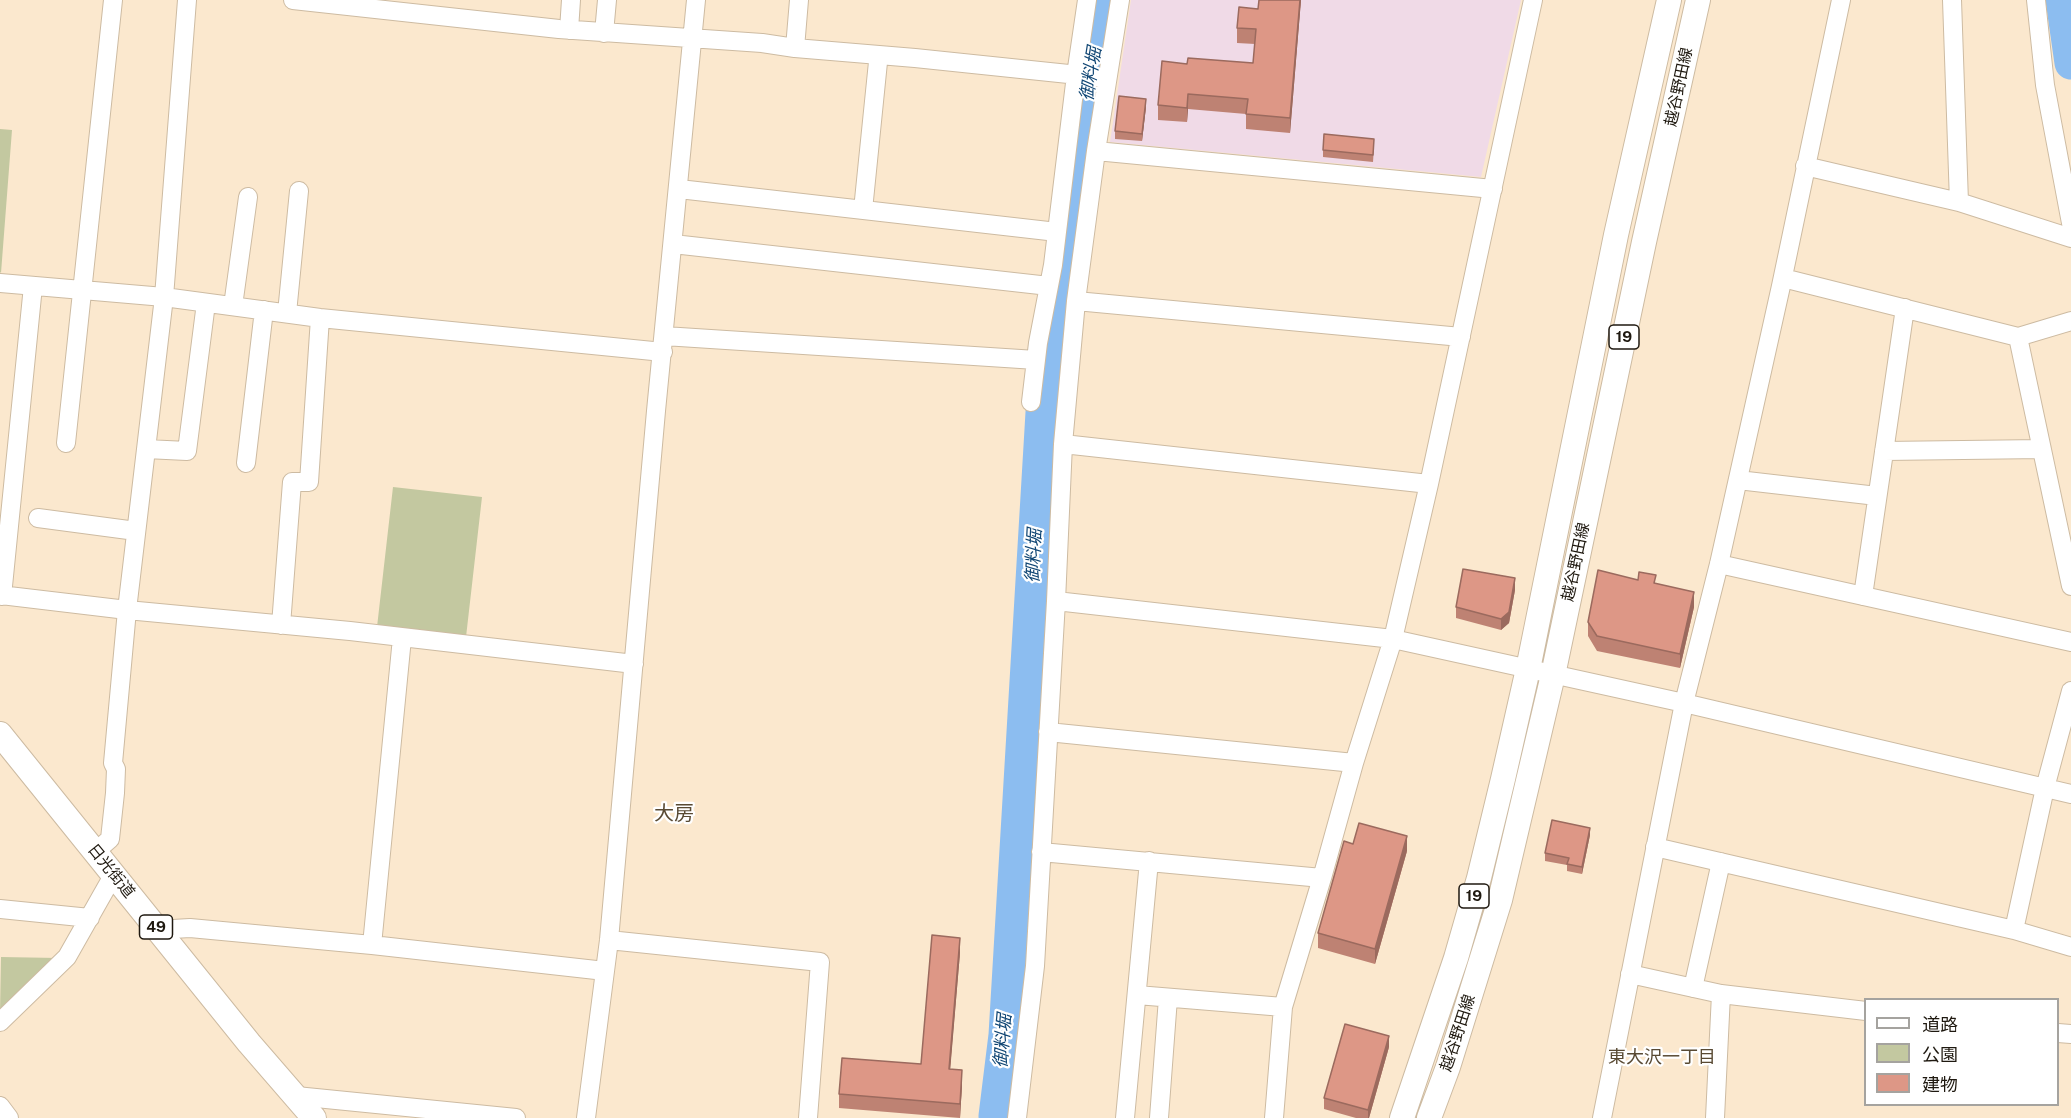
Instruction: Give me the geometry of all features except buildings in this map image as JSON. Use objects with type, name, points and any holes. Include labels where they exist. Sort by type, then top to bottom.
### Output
[{"type":"main road","name":"越谷野田線","points":[[1402,1118],[1440,1009],[1476,889],[1528,669],[1616,235],[1669,0]]},
{"type":"main road","name":"越谷野田線","points":[[1429,1118],[1500,900],[1552,675],[1698,0]]},
{"type":"main road","name":"日光街道","points":[[0,734],[249,1043],[314,1118]]},
{"type":"street","points":[[66,443],[113,0]]},
{"type":"street","points":[[95,852],[110,839],[116,769],[113,763],[127,610],[164,297],[187,0]]},
{"type":"street","points":[[293,0],[569,30],[762,43],[1104,78]]},
{"type":"street","points":[[569,30],[571,0]]},
{"type":"street","points":[[604,33],[607,0]]},
{"type":"street","points":[[586,1118],[606,971],[696,0]]},
{"type":"street","points":[[795,48],[799,0]]},
{"type":"street","points":[[1031,402],[1057,232],[1088,0]]},
{"type":"street","points":[[1017,1118],[1035,966],[1063,444],[1076,301],[1104,78],[1120,0]]},
{"type":"street","points":[[1274,1118],[1283,1007],[1354,763],[1393,639],[1429,484],[1533,0]]},
{"type":"street","points":[[1602,1118],[1684,703],[1738,480],[1841,0]]},
{"type":"street","points":[[1952,0],[1959,202]]},
{"type":"street","points":[[2036,0],[2045,85],[2071,223]]},
{"type":"street","points":[[863,210],[878,62]]},
{"type":"street","points":[[1096,151],[1493,189]]},
{"type":"street","points":[[1805,166],[1959,202],[2071,238]]},
{"type":"street","points":[[679,189],[1057,232]]},
{"type":"street","points":[[288,314],[299,191]]},
{"type":"street","points":[[233,306],[248,197]]},
{"type":"street","points":[[673,244],[1049,286]]},
{"type":"street","points":[[1783,278],[2018,337],[2071,321]]},
{"type":"street","points":[[0,283],[164,297],[320,318],[664,344],[1036,360]]},
{"type":"street","points":[[33,286],[1,595],[634,664]]},
{"type":"street","points":[[1076,301],[1461,337]]},
{"type":"street","points":[[146,449],[187,451],[206,303]]},
{"type":"street","points":[[1863,596],[1905,308]]},
{"type":"street","points":[[246,463],[264,310]]},
{"type":"street","points":[[281,625],[292,482],[309,482],[320,318]]},
{"type":"street","points":[[2018,337],[2071,586]]},
{"type":"street","points":[[1063,444],[1429,484]]},
{"type":"street","points":[[1884,451],[2042,449]]},
{"type":"street","points":[[1738,480],[1877,496]]},
{"type":"street","points":[[38,518],[136,531]]},
{"type":"street","points":[[1719,564],[2071,642]]},
{"type":"street","points":[[1056,601],[1393,639],[1684,703],[2071,794]]},
{"type":"street","points":[[372,945],[402,638]]},
{"type":"street","points":[[2014,930],[2045,788],[2071,692]]},
{"type":"street","points":[[1048,732],[1354,763]]},
{"type":"street","points":[[1655,847],[2014,930],[2071,947]]},
{"type":"street","points":[[1041,852],[1322,878]]},
{"type":"street","points":[[1125,1118],[1149,861]]},
{"type":"street","points":[[1693,988],[1721,862]]},
{"type":"street","points":[[0,1022],[67,957],[114,874]]},
{"type":"street","points":[[0,909],[90,918]]},
{"type":"street","points":[[164,936],[173,928],[190,928],[372,945],[606,971]]},
{"type":"street","points":[[609,940],[820,962],[808,1118]]},
{"type":"street","points":[[1630,974],[1721,994],[1864,1011]]},
{"type":"street","points":[[1715,1118],[1721,994]]},
{"type":"street","points":[[1137,995],[1283,1007]]},
{"type":"street","points":[[1159,1118],[1168,998]]},
{"type":"street","points":[[296,1096],[516,1118]]},
{"type":"street","points":[[0,1106],[9,1118]]},
{"type":"shaded area","points":[[1131,0],[1521,0],[1481,177],[1110,142]]},
{"type":"green space","points":[[0,129],[12,130],[1,273],[0,272]]},
{"type":"green space","points":[[393,487],[482,497],[466,637],[377,627]]},
{"type":"green space","points":[[1,957],[58,958],[0,1013]]},
{"type":"waterway","name":"御料堀","points":[[995,1116],[1005,1035],[1044,379],[1103,0]]},
{"type":"waterway","points":[[2062,0],[2071,63]]},
{"type":"district","name":"大房","points":[[674,814]]},
{"type":"district","name":"東大沢一丁目","points":[[1662,1057]]}]
